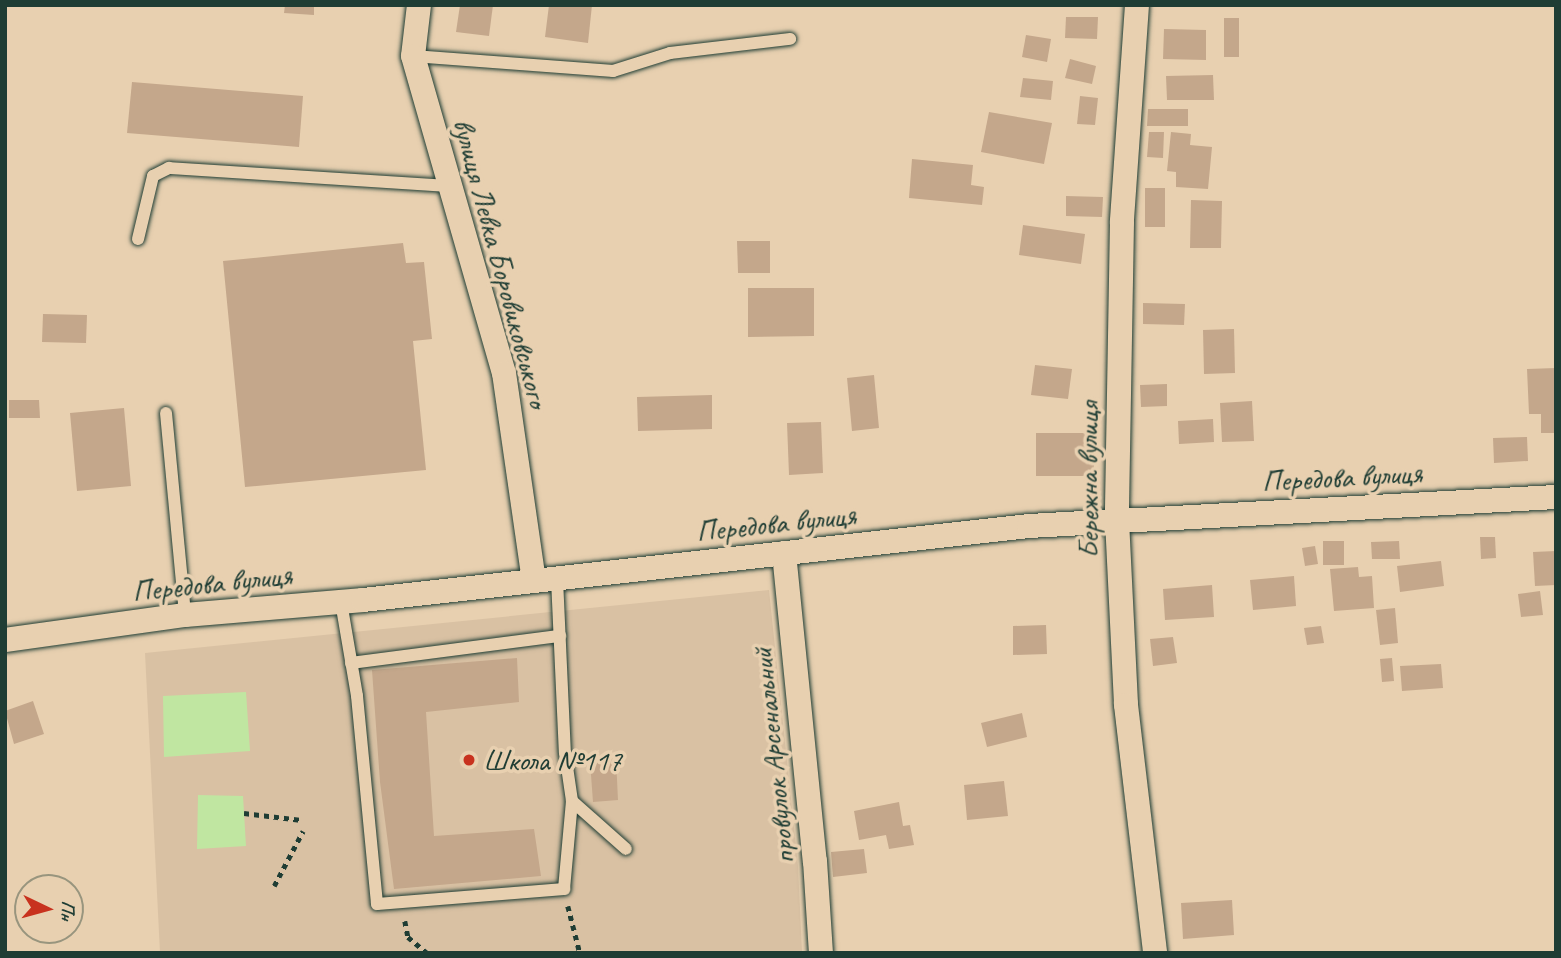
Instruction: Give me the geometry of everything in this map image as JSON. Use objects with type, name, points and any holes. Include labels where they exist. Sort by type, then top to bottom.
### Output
[{"type":"street","name":"вулиця Левка Боровиковського","points":[[419,5],[413,56],[504,373],[546,579]]},
{"type":"street","name":"Бережна вулиця","points":[[1137,5],[1122,222],[1117,520],[1126,705],[1156,953]]},
{"type":"street","name":"Передова вулиця","points":[[5,640],[185,615],[341,602],[1029,526],[1556,497]]},
{"type":"street","name":"провулок Арсенальний","points":[[784,553],[814,848],[821,953]]},
{"type":"lane","points":[[413,56],[613,71],[670,53],[790,39]]},
{"type":"lane","points":[[138,239],[153,176],[169,168],[450,186]]},
{"type":"lane","points":[[166,413],[185,615]]},
{"type":"lane","points":[[341,602],[351,663],[377,904],[564,889],[572,801],[565,753],[560,636],[546,579]]},
{"type":"lane","points":[[351,663],[560,636]]},
{"type":"lane","points":[[572,801],[626,849]]},
{"type":"path","points":[[244,813],[302,820]]},
{"type":"path","points":[[274,886],[303,831]]},
{"type":"path","points":[[564,889],[580,953]]},
{"type":"path","points":[[402,902],[408,937],[427,953]]},
{"type":"shaded area","name":"Школа №117","points":[[769,590],[798,866],[802,953],[160,953],[145,653]]},
{"type":"green space","points":[[246,692],[250,751],[164,757],[163,696]]},
{"type":"green space","points":[[198,795],[243,796],[246,846],[197,849]]},
{"type":"building","points":[[285,5],[314,5],[314,15],[284,13]]},
{"type":"building","points":[[460,5],[493,5],[489,36],[456,32]]},
{"type":"building","points":[[549,5],[592,5],[588,43],[545,37]]},
{"type":"building","points":[[1066,17],[1098,17],[1097,39],[1065,38]]},
{"type":"building","points":[[1224,18],[1239,18],[1239,57],[1224,57]]},
{"type":"building","points":[[1164,29],[1206,30],[1206,60],[1163,59]]},
{"type":"building","points":[[1026,35],[1051,39],[1047,62],[1022,57]]},
{"type":"building","points":[[1070,59],[1096,66],[1092,84],[1065,78]]},
{"type":"building","points":[[1213,75],[1214,100],[1167,100],[1166,76]]},
{"type":"building","points":[[1023,78],[1053,81],[1051,100],[1020,97]]},
{"type":"building","points":[[132,82],[303,96],[299,147],[127,133]]},
{"type":"building","points":[[1080,96],[1098,98],[1095,125],[1077,124]]},
{"type":"building","points":[[1148,109],[1188,109],[1188,126],[1147,126]]},
{"type":"building","points":[[989,112],[1052,123],[1044,164],[981,152]]},
{"type":"building","points":[[1149,132],[1164,132],[1163,158],[1147,157]]},
{"type":"building","points":[[1171,132],[1191,134],[1190,145],[1212,147],[1208,189],[1176,187],[1176,172],[1167,171]]},
{"type":"building","points":[[912,159],[973,165],[971,185],[984,187],[982,205],[909,198]]},
{"type":"building","points":[[1145,188],[1165,188],[1165,227],[1145,227]]},
{"type":"building","points":[[1066,196],[1103,197],[1102,217],[1066,216]]},
{"type":"building","points":[[1191,200],[1222,201],[1221,248],[1190,248]]},
{"type":"building","points":[[1023,225],[1085,234],[1081,264],[1019,255]]},
{"type":"building","points":[[737,241],[770,241],[770,273],[738,273]]},
{"type":"building","points":[[403,243],[406,263],[424,262],[432,339],[413,341],[426,470],[245,487],[223,261]]},
{"type":"building","points":[[748,288],[814,288],[814,336],[748,337]]},
{"type":"building","points":[[1143,303],[1185,304],[1184,325],[1143,324]]},
{"type":"building","points":[[43,314],[87,315],[86,343],[42,342]]},
{"type":"building","points":[[1234,329],[1235,373],[1204,374],[1203,330]]},
{"type":"building","points":[[1035,365],[1072,369],[1068,399],[1031,395]]},
{"type":"building","points":[[1556,368],[1556,433],[1541,433],[1541,414],[1529,414],[1527,369]]},
{"type":"building","points":[[874,375],[879,428],[852,431],[847,378]]},
{"type":"building","points":[[1167,384],[1167,406],[1141,407],[1140,385]]},
{"type":"building","points":[[712,395],[712,429],[638,431],[637,397]]},
{"type":"building","points":[[9,400],[39,400],[40,418],[9,418]]},
{"type":"building","points":[[1252,401],[1254,441],[1222,442],[1220,403]]},
{"type":"building","points":[[124,408],[131,486],[77,491],[70,413]]},
{"type":"building","points":[[1213,419],[1214,442],[1179,444],[1178,421]]},
{"type":"building","points":[[821,422],[823,473],[789,475],[787,423]]},
{"type":"building","points":[[1036,433],[1094,433],[1094,476],[1036,476]]},
{"type":"building","points":[[1527,437],[1528,461],[1494,463],[1493,438]]},
{"type":"building","points":[[1480,537],[1495,537],[1496,558],[1481,559]]},
{"type":"building","points":[[1323,541],[1344,541],[1344,565],[1323,565]]},
{"type":"building","points":[[1399,541],[1400,559],[1372,559],[1371,542]]},
{"type":"building","points":[[1315,546],[1318,564],[1305,566],[1302,548]]},
{"type":"building","points":[[1556,551],[1556,585],[1535,586],[1533,552]]},
{"type":"building","points":[[1441,561],[1444,586],[1400,592],[1397,566]]},
{"type":"building","points":[[1358,567],[1359,577],[1372,576],[1374,608],[1334,611],[1330,569]]},
{"type":"building","points":[[1294,576],[1296,606],[1253,610],[1250,580]]},
{"type":"building","points":[[1212,585],[1214,617],[1165,620],[1163,589]]},
{"type":"building","points":[[1540,591],[1543,615],[1521,617],[1518,594]]},
{"type":"building","points":[[1395,608],[1398,643],[1380,645],[1376,610]]},
{"type":"building","points":[[1046,625],[1047,654],[1013,655],[1013,626]]},
{"type":"building","points":[[1321,626],[1324,643],[1307,645],[1304,628]]},
{"type":"building","points":[[1173,637],[1177,663],[1153,666],[1150,639]]},
{"type":"building","points":[[517,658],[519,702],[426,712],[434,836],[534,829],[541,876],[394,889],[380,782],[372,670]]},
{"type":"building","points":[[1392,658],[1394,681],[1382,682],[1380,659]]},
{"type":"building","points":[[1441,664],[1443,688],[1402,691],[1400,666]]},
{"type":"building","points":[[33,701],[44,734],[14,744],[5,711]]},
{"type":"building","points":[[1022,713],[1027,737],[987,747],[981,723]]},
{"type":"building","points":[[616,759],[618,800],[593,802],[590,761]]},
{"type":"building","points":[[1004,781],[1008,816],[967,820],[964,785]]},
{"type":"building","points":[[899,802],[903,826],[910,825],[914,845],[889,849],[886,835],[859,840],[854,811]]},
{"type":"building","points":[[864,849],[867,873],[833,877],[831,852]]},
{"type":"building","points":[[1232,900],[1234,935],[1183,939],[1181,903]]},
{"type":"place","name":"Школа №117","points":[[469,760]]}]
